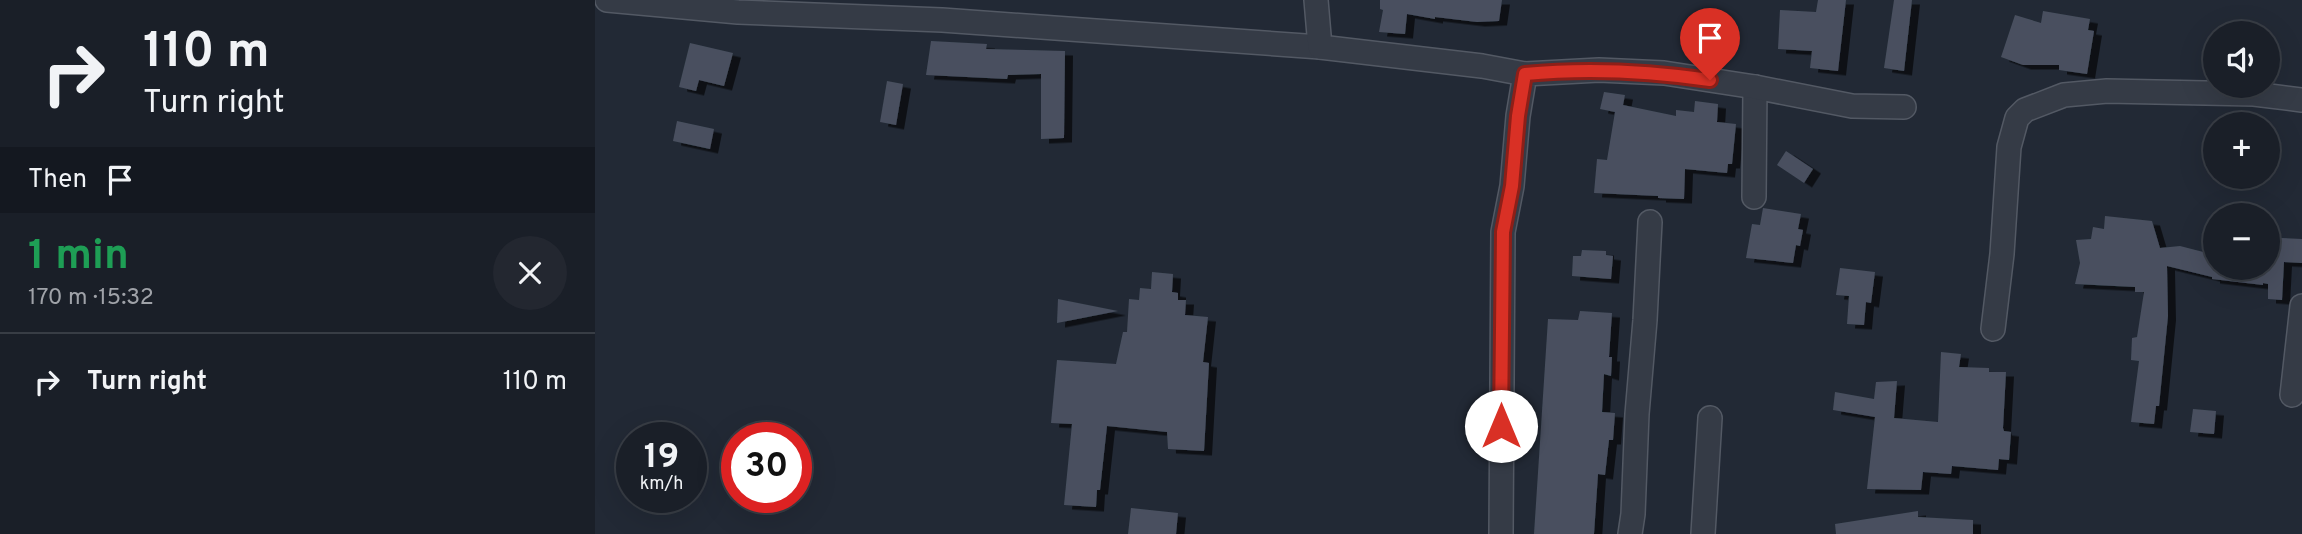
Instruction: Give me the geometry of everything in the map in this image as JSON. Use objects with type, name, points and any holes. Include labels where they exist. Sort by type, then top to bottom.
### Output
[{"type":"street","points":[[607,0],[738,12],[911,9],[1320,47],[1482,66],[1525,74],[1599,70],[1664,73],[1852,106],[1904,107]]},
{"type":"street","points":[[1316,0],[1320,47]]},
{"type":"street","points":[[1501,534],[1503,232],[1512,186],[1518,116],[1525,74]]},
{"type":"street","points":[[1754,197],[1755,87]]},
{"type":"street","points":[[1993,329],[2002,254],[2009,146],[2017,118],[2025,110],[2064,95],[2107,91],[2254,94],[2302,100]]},
{"type":"street","points":[[1630,534],[1646,320],[1650,222]]},
{"type":"street","points":[[2292,395],[2302,306]]},
{"type":"street","points":[[1703,534],[1710,418]]},
{"type":"building","points":[[1380,0],[1502,0],[1499,21],[1435,19],[1407,14],[1405,34],[1379,32],[1383,10],[1380,9]]},
{"type":"building","points":[[1818,0],[1846,0],[1838,71],[1810,68],[1812,51],[1778,49],[1780,10],[1816,12]]},
{"type":"building","points":[[1894,0],[1912,0],[1904,71],[1884,68]]},
{"type":"building","points":[[2043,11],[2090,19],[2088,30],[2094,31],[2087,74],[2059,70],[2059,65],[2023,65],[2001,57],[2015,15],[2041,23]]},
{"type":"building","points":[[931,41],[987,44],[986,49],[1065,51],[1064,138],[1041,139],[1041,74],[1008,75],[1007,79],[926,75]]},
{"type":"building","points":[[690,43],[733,53],[724,86],[699,80],[696,91],[679,87]]},
{"type":"building","points":[[887,81],[903,84],[896,125],[880,122]]},
{"type":"building","points":[[1604,92],[1625,95],[1623,105],[1676,116],[1676,110],[1694,112],[1695,101],[1718,104],[1717,122],[1736,124],[1732,164],[1728,164],[1727,173],[1685,169],[1684,199],[1594,193],[1597,159],[1607,160],[1615,112],[1600,109]]},
{"type":"building","points":[[677,121],[714,129],[710,149],[673,141]]},
{"type":"building","points":[[1786,151],[1813,169],[1804,183],[1777,165]]},
{"type":"building","points":[[1763,208],[1801,214],[1798,229],[1803,230],[1800,246],[1796,245],[1793,263],[1746,258],[1752,224],[1760,225]]},
{"type":"building","points":[[2105,216],[2152,221],[2160,248],[2180,246],[2203,252],[2203,275],[2167,266],[2168,316],[2159,406],[2156,406],[2154,424],[2131,422],[2139,361],[2131,360],[2132,338],[2137,337],[2144,292],[2135,292],[2135,287],[2075,284],[2080,263],[2076,240],[2091,239],[2093,227],[2104,229]]},
{"type":"building","points":[[2281,238],[2302,239],[2302,263],[2284,262],[2282,300],[2268,299],[2268,284],[2220,280],[2280,280]]},
{"type":"building","points":[[1582,250],[1606,251],[1606,255],[1613,256],[1611,279],[1572,276],[1573,256],[1581,256]]},
{"type":"building","points":[[1840,268],[1875,272],[1871,303],[1866,302],[1864,325],[1847,324],[1849,296],[1836,295]]},
{"type":"building","points":[[1152,272],[1173,274],[1172,292],[1178,293],[1178,300],[1186,300],[1185,315],[1208,317],[1203,362],[1209,363],[1204,451],[1168,449],[1167,432],[1107,426],[1096,507],[1064,505],[1072,424],[1051,423],[1057,360],[1116,364],[1123,332],[1127,332],[1129,299],[1139,300],[1140,288],[1151,289]]},
{"type":"building","points":[[1058,299],[1118,311],[1057,323]]},
{"type":"building","points":[[1580,311],[1612,313],[1609,357],[1612,357],[1611,376],[1604,374],[1602,412],[1615,413],[1613,440],[1609,440],[1605,475],[1598,474],[1594,534],[1534,534],[1548,319],[1578,320]]},
{"type":"building","points":[[1941,352],[1961,354],[1959,367],[1989,368],[1989,372],[2006,372],[2003,428],[2004,431],[2011,432],[2009,460],[1999,459],[1998,470],[1952,466],[1951,474],[1923,472],[1921,490],[1867,489],[1875,417],[1833,410],[1835,392],[1874,399],[1876,382],[1897,381],[1894,418],[1938,422]]},
{"type":"building","points":[[2193,409],[2216,411],[2214,434],[2190,432]]},
{"type":"building","points":[[1131,508],[1178,513],[1176,534],[1128,534]]},
{"type":"building","points":[[1918,511],[1918,517],[1973,520],[1973,534],[1836,534],[1835,524]]},
{"type":"route","points":[[1501,426],[1503,232],[1512,186],[1518,116],[1525,74],[1599,70],[1664,73],[1710,80]]}]
